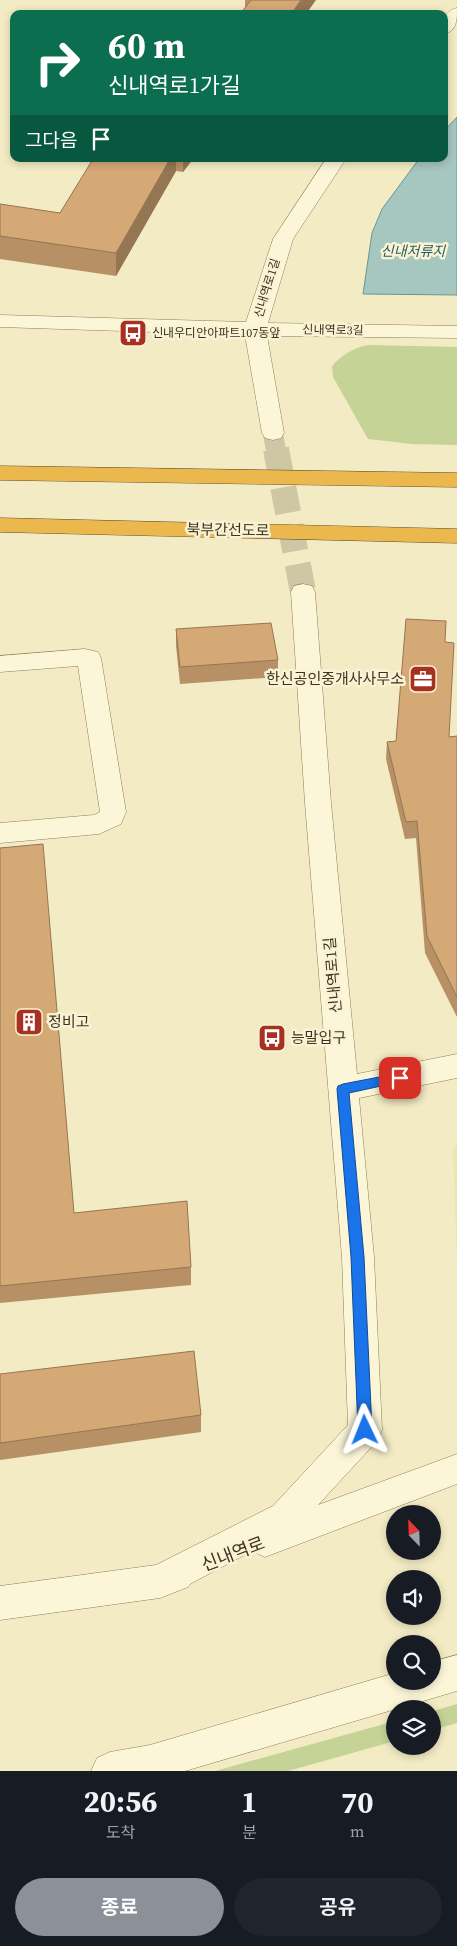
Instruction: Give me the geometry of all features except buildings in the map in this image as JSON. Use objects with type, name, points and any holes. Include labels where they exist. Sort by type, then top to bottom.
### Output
[{"type":"highway","points":[[0,474],[457,480]]},
{"type":"highway","name":"북부간선도로","points":[[0,525],[457,536]]},
{"type":"street","points":[[448,24],[457,14]]},
{"type":"street","name":"신내역로1길","points":[[273,433],[255,329],[283,239],[334,162]]},
{"type":"street","name":"신내역로3길","points":[[0,321],[255,329],[457,332]]},
{"type":"street","name":"신내역로1길","points":[[160,1581],[285,1517],[365,1430],[358,1257],[319,812],[303,592]]},
{"type":"street","points":[[0,664],[89,658],[113,812],[112,818],[98,824],[0,833]]},
{"type":"street","points":[[343,1089],[457,1066]]},
{"type":"street","name":"신내역로","points":[[0,1602],[160,1581],[457,1469]]},
{"type":"street","points":[[441,1677],[457,1673]]},
{"type":"street","points":[[110,1771],[150,1763],[397,1690]]},
{"type":"shaded area","points":[[457,1145],[457,1265],[453,1147]]},
{"type":"green space","points":[[368,345],[457,347],[457,445],[412,444],[368,439],[333,377],[332,366],[348,352]]},
{"type":"green space","points":[[457,1704],[457,1723],[441,1728],[441,1709]]},
{"type":"green space","points":[[386,1724],[386,1744],[288,1771],[215,1771]]},
{"type":"water","name":"신내저류지","points":[[457,117],[457,295],[363,294],[372,233],[382,209],[417,162],[448,162],[448,127]]},
{"type":"tunnel","points":[[273,433],[276,451]]},
{"type":"tunnel","points":[[276,449],[303,592]]},
{"type":"place","name":"신내우디안아파트107동앞","points":[[133,333]]},
{"type":"place","name":"한신공인중개사사무소","points":[[423,679]]},
{"type":"place","name":"정비고","points":[[29,1022]]},
{"type":"place","name":"능말입구","points":[[272,1038]]},
{"type":"route","points":[[365,1430],[358,1257],[343,1089],[400,1078]]}]
